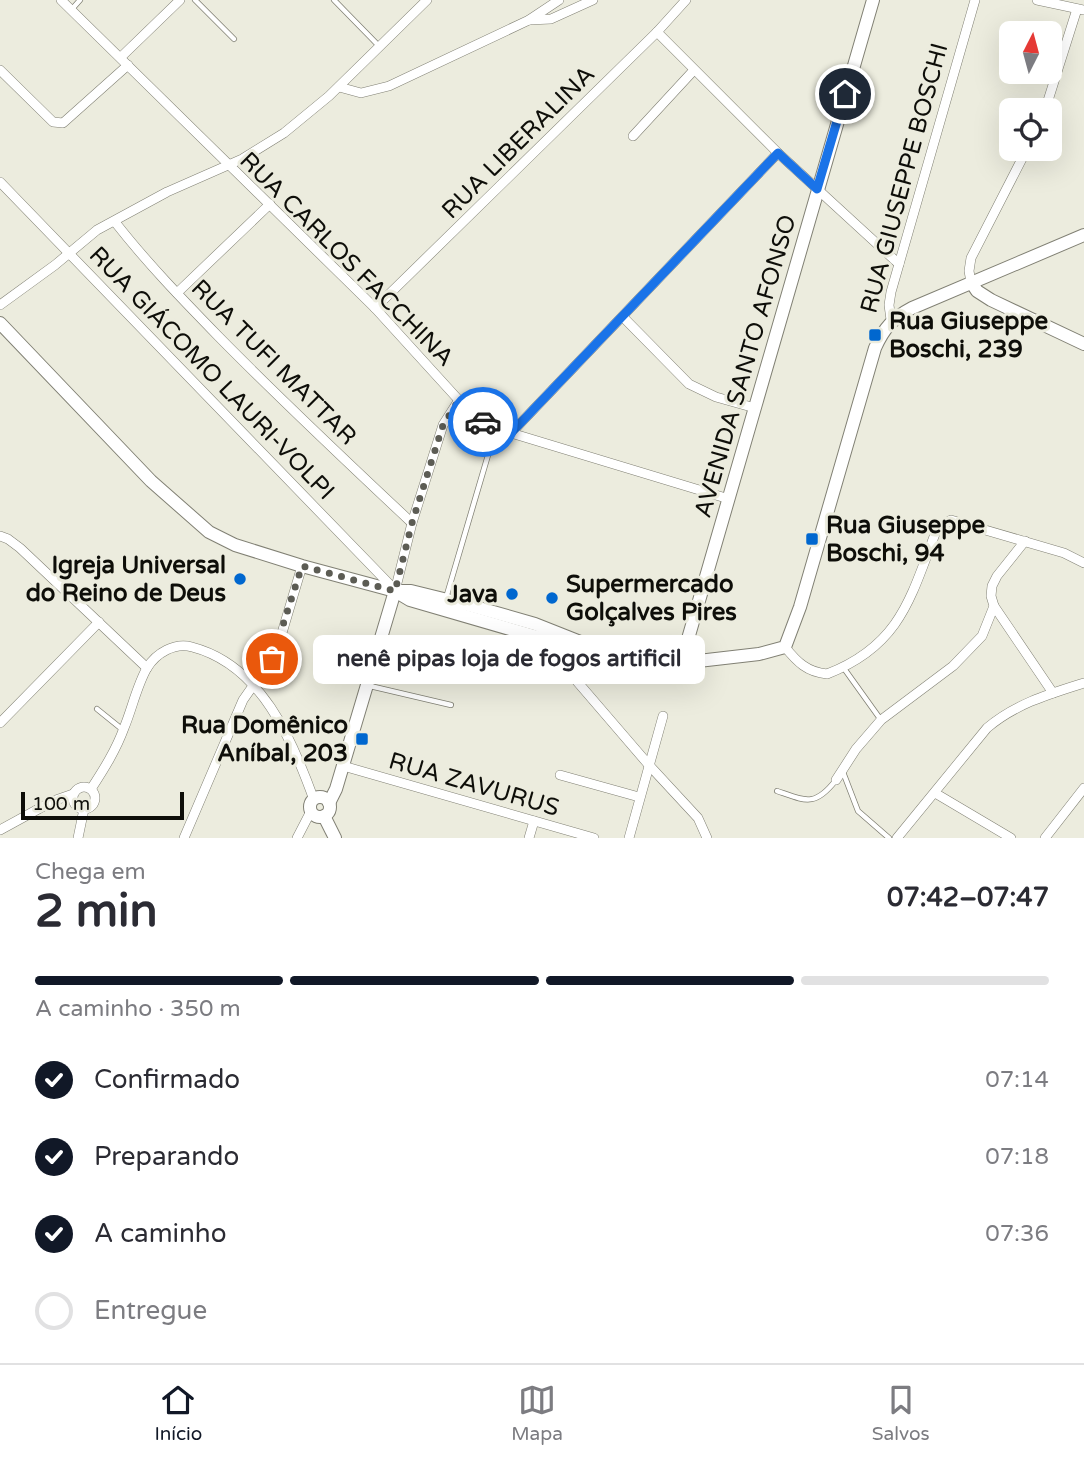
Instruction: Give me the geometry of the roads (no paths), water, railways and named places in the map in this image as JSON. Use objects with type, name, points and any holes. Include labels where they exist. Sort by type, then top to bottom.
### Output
[{"type":"main road","name":"AVENIDA SANTO AFONSO","points":[[681,663],[873,0]]},
{"type":"main road","points":[[891,320],[971,282],[1084,235]]},
{"type":"main road","points":[[971,282],[977,291],[991,300],[1084,344]]},
{"type":"main road","name":"RUA GIUSEPPE BOSCHI","points":[[785,646],[800,607],[875,348],[891,320]]},
{"type":"main road","points":[[0,323],[149,479],[188,516],[209,532],[235,545],[395,591],[410,600],[539,638],[644,660],[681,663],[759,654],[785,646]]},
{"type":"main road","points":[[395,591],[411,590],[535,624],[570,636],[600,651]]},
{"type":"main road","points":[[329,803],[321,797],[312,805],[314,815],[324,816],[328,813],[369,685],[395,591]]},
{"type":"main road","points":[[324,816],[335,838]]},
{"type":"street","name":"RUA CARLOS FACCHINA","points":[[61,0],[375,308],[459,400],[483,421],[511,433],[729,499]]},
{"type":"street","points":[[121,57],[180,0]]},
{"type":"street","points":[[0,306],[89,236],[167,192],[258,150],[284,133],[339,86],[427,0]]},
{"type":"street","points":[[339,86],[361,93],[389,86],[529,20],[559,0]]},
{"type":"street","points":[[529,20],[551,19],[593,0]]},
{"type":"street","name":"RUA LIBERALINA","points":[[375,308],[657,32],[686,0]]},
{"type":"street","name":"RUA GIUSEPPE BOSCHI","points":[[891,320],[889,305],[899,264],[975,0]]},
{"type":"street","points":[[1037,0],[1081,9],[1049,98]]},
{"type":"street","points":[[657,32],[778,153],[899,264]]},
{"type":"street","points":[[0,70],[53,122],[66,122],[128,65]]},
{"type":"street","points":[[633,136],[694,70]]},
{"type":"street","points":[[511,433],[778,153]]},
{"type":"street","points":[[971,282],[971,258],[1021,161]]},
{"type":"street","name":"RUA GIÁCOMO LAURI-VOLPI","points":[[0,182],[395,591]]},
{"type":"street","points":[[177,293],[270,204]]},
{"type":"street","name":"RUA TUFI MATTAR","points":[[115,222],[177,293],[313,432],[412,523]]},
{"type":"street","points":[[623,317],[690,384],[716,397],[755,408]]},
{"type":"street","points":[[395,591],[412,523],[443,425],[459,400]]},
{"type":"street","points":[[785,646],[800,665],[827,674],[877,645],[893,629],[904,612],[935,534],[945,522],[959,521],[1064,553],[1084,563]]},
{"type":"street","points":[[0,536],[20,548],[147,668]]},
{"type":"street","points":[[1024,541],[997,576],[992,586],[992,596],[994,606],[1053,693]]},
{"type":"street","points":[[184,838],[236,715],[253,683],[276,653],[302,566]]},
{"type":"street","points":[[836,780],[856,749],[881,720],[953,667],[971,649],[982,636],[994,606]]},
{"type":"street","points":[[0,723],[99,622]]},
{"type":"street","points":[[535,624],[539,638],[698,818],[707,838]]},
{"type":"street","points":[[78,838],[85,809],[94,801],[91,789],[106,767],[123,731],[147,668],[167,649],[187,646],[204,650],[253,683],[293,744],[312,805],[298,838]]},
{"type":"street","points":[[897,838],[993,723],[1013,709],[1084,683]]},
{"type":"street","points":[[629,838],[663,716]]},
{"type":"street","name":"RUA ZAVURUS","points":[[343,766],[594,838]]},
{"type":"street","points":[[560,775],[639,796]]},
{"type":"street","points":[[0,830],[53,801],[72,794],[78,788],[91,789]]},
{"type":"street","points":[[1045,838],[1084,788]]},
{"type":"street","points":[[935,793],[1011,838]]},
{"type":"street","points":[[72,794],[73,803],[85,809]]},
{"type":"street","points":[[529,838],[534,821]]},
{"type":"lane","points":[[71,9],[80,0]]},
{"type":"lane","points":[[195,0],[234,39]]},
{"type":"lane","points":[[334,0],[379,47]]},
{"type":"lane","points":[[445,599],[496,428]]},
{"type":"lane","points":[[843,667],[881,720]]},
{"type":"lane","points":[[369,685],[451,705]]},
{"type":"lane","points":[[97,709],[123,731]]},
{"type":"lane","points":[[842,771],[858,811],[890,838]]},
{"type":"lane","points":[[777,791],[810,800],[824,796],[836,780]]},
{"type":"place","name":"Rua Giuseppe Boschi, 239","points":[[875,335]]},
{"type":"place","name":"Rua Giuseppe Boschi, 94","points":[[812,539]]},
{"type":"place","name":"Igreja Universal do Reino de Deus","points":[[240,579]]},
{"type":"place","name":"Java","points":[[512,594]]},
{"type":"place","name":"Supermercado Golçalves Pires","points":[[552,598]]},
{"type":"place","name":"nenê pipas loja de fogos artificil","points":[[272,659]]},
{"type":"place","name":"Rua Domênico Aníbal, 203","points":[[362,739]]}]
